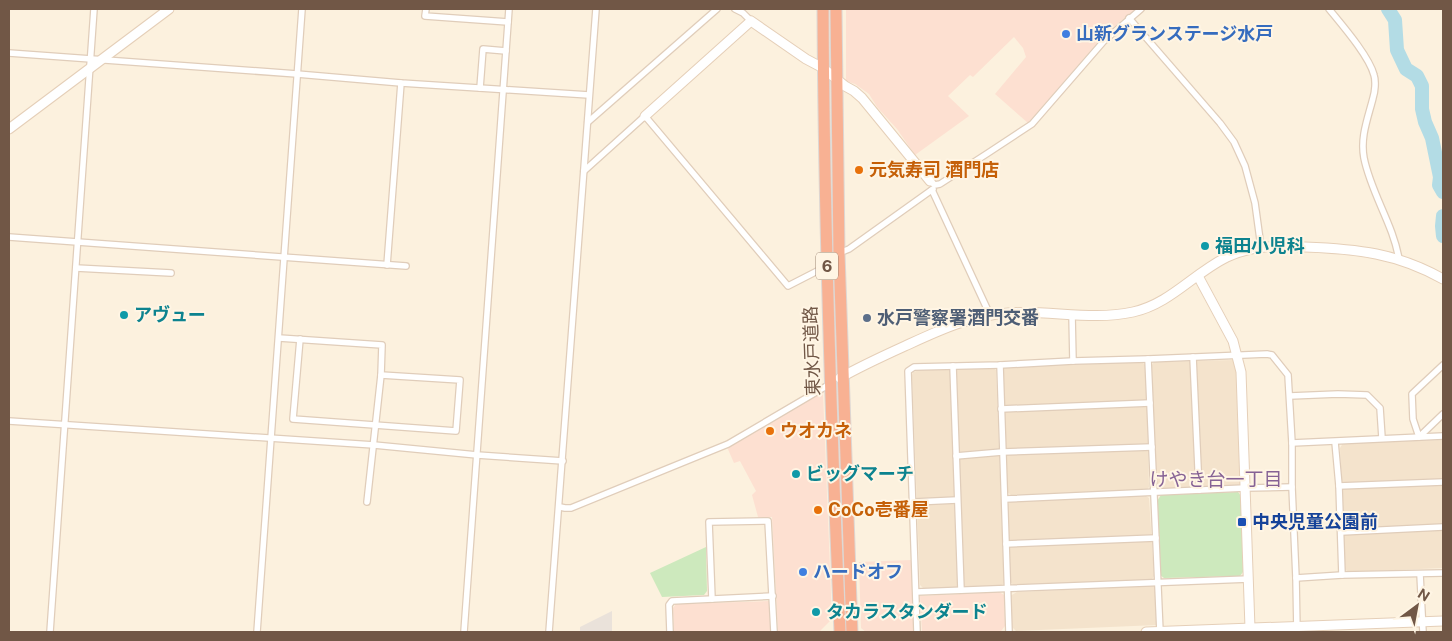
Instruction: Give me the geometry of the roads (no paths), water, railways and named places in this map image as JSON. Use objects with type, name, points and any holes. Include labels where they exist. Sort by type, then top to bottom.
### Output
[{"type":"highway","name":"東水戸道路","points":[[823,9],[830,384],[840,632]]},
{"type":"highway","name":"東水戸道路","points":[[836,9],[839,253],[852,632]]},
{"type":"street","points":[[50,632],[56,527],[78,242],[94,62],[94,9]]},
{"type":"street","points":[[9,129],[94,62],[169,9]]},
{"type":"street","points":[[257,632],[302,9]]},
{"type":"street","points":[[426,9],[425,16],[508,22]]},
{"type":"street","points":[[464,632],[509,9]]},
{"type":"street","points":[[549,632],[560,507],[596,9]]},
{"type":"street","points":[[588,122],[717,9]]},
{"type":"street","points":[[735,9],[806,59],[823,68],[862,98],[932,185],[990,315]]},
{"type":"street","points":[[839,253],[848,250],[932,185],[940,184],[1032,124],[1104,41],[1141,9]]},
{"type":"street","points":[[1329,9],[1355,42],[1375,76],[1374,97],[1366,120],[1363,142],[1364,155],[1367,172],[1397,245],[1399,259]]},
{"type":"street","points":[[1129,18],[1220,123],[1234,142],[1245,166],[1255,203],[1261,247]]},
{"type":"street","points":[[584,171],[751,21]]},
{"type":"street","points":[[480,88],[484,49],[506,51]]},
{"type":"street","points":[[9,53],[94,62],[297,74],[401,83],[590,95]]},
{"type":"street","points":[[387,265],[401,83]]},
{"type":"street","points":[[645,116],[788,286],[827,266]]},
{"type":"street","points":[[9,237],[406,266]]},
{"type":"street","points":[[560,507],[571,508],[728,444],[843,376],[952,325],[974,318],[1009,313],[1118,314],[1146,309],[1165,299],[1227,257],[1248,249],[1261,247],[1326,248],[1376,253],[1415,264],[1443,279]]},
{"type":"street","points":[[76,268],[171,273]]},
{"type":"street","points":[[1198,276],[1233,342],[1242,379],[1250,628]]},
{"type":"street","points":[[1072,315],[1073,361]]},
{"type":"street","points":[[279,338],[382,345],[381,375],[367,502]]},
{"type":"street","points":[[300,339],[293,419],[456,431],[460,380],[381,375]]},
{"type":"street","points":[[917,632],[908,371],[914,367],[1148,360],[1267,354],[1272,355],[1288,375],[1292,443],[1297,630]]},
{"type":"street","points":[[1193,358],[1199,490]]},
{"type":"street","points":[[1148,360],[1160,632]]},
{"type":"street","points":[[1000,365],[1009,632]]},
{"type":"street","points":[[1419,437],[1413,418],[1412,394],[1443,365]]},
{"type":"street","points":[[953,366],[961,590]]},
{"type":"street","points":[[1290,396],[1367,395],[1380,408],[1382,438]]},
{"type":"street","points":[[1001,409],[1150,403]]},
{"type":"street","points":[[1419,437],[1443,414]]},
{"type":"street","points":[[9,421],[270,440],[374,445],[563,461]]},
{"type":"street","points":[[1292,443],[1443,436]]},
{"type":"street","points":[[1335,442],[1339,486],[1342,575]]},
{"type":"street","points":[[956,456],[1002,452],[1152,447]]},
{"type":"street","points":[[1339,486],[1443,482]]},
{"type":"street","points":[[1005,499],[1292,487]]},
{"type":"street","points":[[914,502],[958,500]]},
{"type":"street","points":[[712,599],[709,522],[768,522],[774,632]]},
{"type":"street","points":[[1341,532],[1443,527]]},
{"type":"street","points":[[1006,544],[1156,538]]},
{"type":"street","points":[[1296,578],[1443,573]]},
{"type":"street","points":[[1420,574],[1423,632]]},
{"type":"street","points":[[916,592],[1249,579]]},
{"type":"street","points":[[670,632],[669,605],[672,601],[773,596]]},
{"type":"street","points":[[1146,632],[1250,628],[1297,630],[1443,621]]},
{"type":"waterway","points":[[1388,9],[1395,20],[1397,50],[1406,69],[1417,76],[1422,86],[1422,109],[1432,138],[1440,177],[1439,185],[1443,192]]},
{"type":"waterway","points":[[1443,216],[1443,236]]},
{"type":"place","name":"山新グランステージ水戸","points":[[1066,34]]},
{"type":"place","name":"元気寿司 酒門店","points":[[859,170]]},
{"type":"place","name":"福田小児科","points":[[1205,246]]},
{"type":"place","name":"アヴュー","points":[[124,315]]},
{"type":"place","name":"水戸警察署酒門交番","points":[[867,318]]},
{"type":"place","name":"ウオカネ","points":[[770,431]]},
{"type":"place","name":"ビッグマーチ","points":[[796,474]]},
{"type":"place","name":"CoCo壱番屋","points":[[818,510]]},
{"type":"place","name":"中央児童公園前","points":[[1242,522]]},
{"type":"place","name":"ハードオフ","points":[[803,572]]},
{"type":"place","name":"タカラスタンダード","points":[[816,612]]},
{"type":"district","name":"けやき台一丁目","points":[[1216,479]]}]
